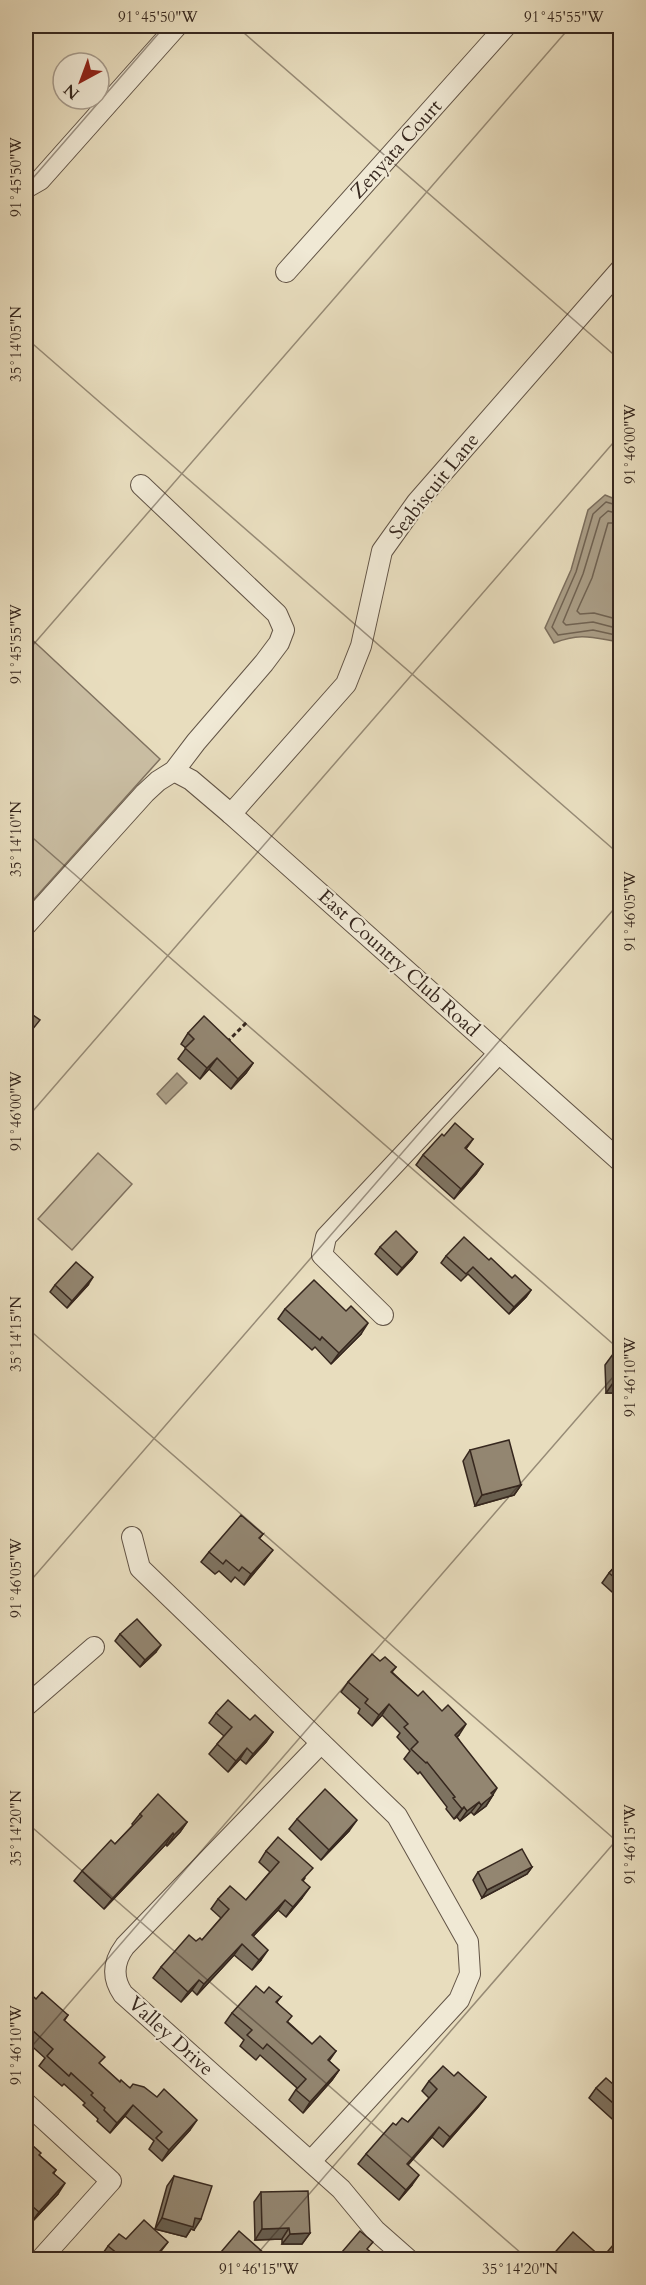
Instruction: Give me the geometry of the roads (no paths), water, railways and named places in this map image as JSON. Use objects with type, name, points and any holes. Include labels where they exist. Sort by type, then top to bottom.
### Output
[{"type":"street","points":[[26,188],[40,180],[177,26]]},
{"type":"street","name":"Zenyata Court","points":[[286,272],[506,26]]},
{"type":"street","name":"Seabiscuit Lane","points":[[231,814],[346,684],[361,646],[382,551],[417,502],[621,270]]},
{"type":"street","points":[[26,925],[145,793],[174,771],[195,742],[264,663],[279,643],[284,630],[277,614],[141,485]]},
{"type":"street","name":"East Country Club Road","points":[[174,771],[191,780],[231,814],[621,1161]]},
{"type":"street","points":[[383,1315],[322,1256],[326,1237],[500,1053]]},
{"type":"street","points":[[132,1537],[140,1568],[397,1816],[468,1942],[470,1974],[459,2000],[311,2162]]},
{"type":"street","points":[[26,1706],[94,1647]]},
{"type":"street","name":"Valley Drive","points":[[321,1743],[125,1946],[115,1966],[118,1986],[123,1994],[341,2189],[375,2230],[409,2259]]},
{"type":"street","points":[[26,2103],[111,2181],[40,2259]]},
{"type":"water","points":[[605,495],[620,501],[620,642],[580,637],[554,643],[545,628],[571,570],[588,510]]},
{"type":"water","points":[[177,1073],[187,1083],[166,1104],[157,1094]]}]
